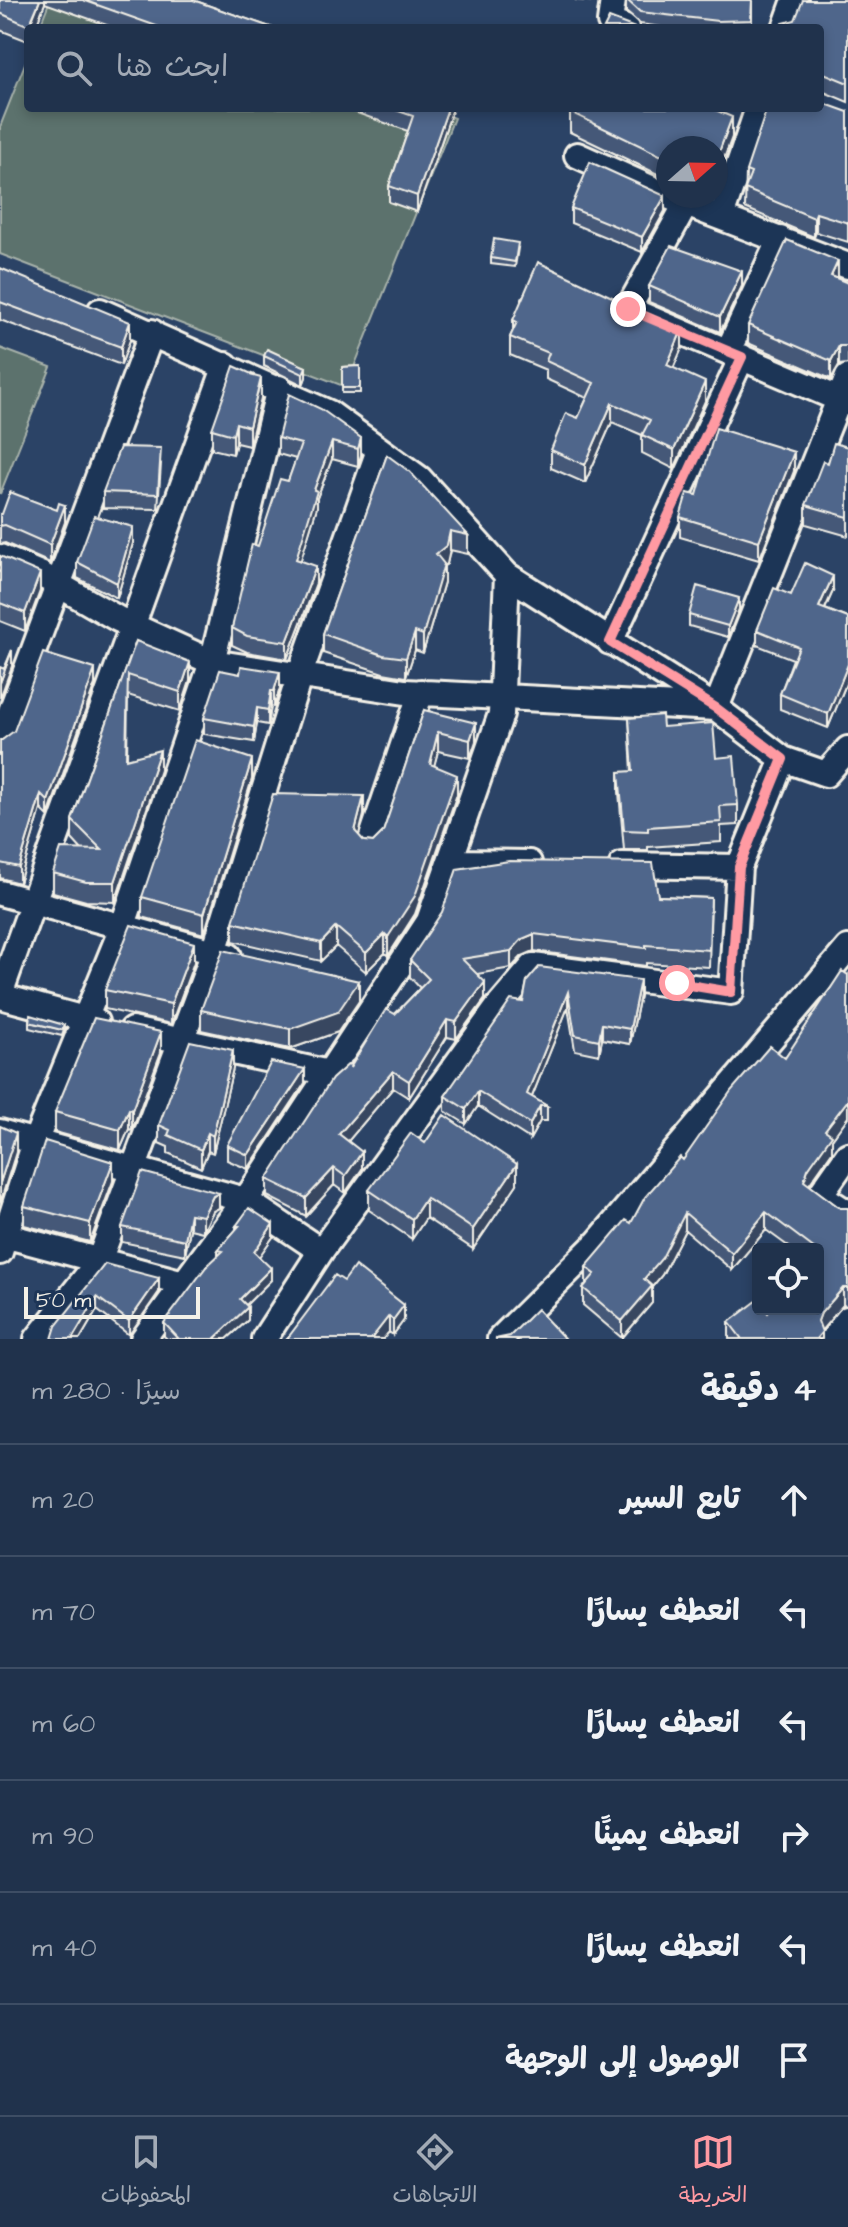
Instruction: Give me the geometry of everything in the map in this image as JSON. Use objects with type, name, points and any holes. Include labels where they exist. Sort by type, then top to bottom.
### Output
[{"type":"street","points":[[613,0],[610,22],[615,24]]},
{"type":"street","points":[[786,24],[795,0]]},
{"type":"street","points":[[721,217],[757,112]]},
{"type":"street","points":[[577,155],[656,191]]},
{"type":"street","points":[[684,208],[628,309],[735,354],[845,393],[716,708]]},
{"type":"street","points":[[697,208],[848,266]]},
{"type":"street","points":[[610,642],[735,354],[780,239]]},
{"type":"street","points":[[83,304],[279,388],[329,413],[420,479],[507,575],[716,708],[783,759],[826,774],[848,749]]},
{"type":"street","points":[[0,741],[152,332]]},
{"type":"street","points":[[226,365],[0,995],[83,1020],[329,1073]]},
{"type":"street","points":[[184,1283],[2,1240],[35,1142],[122,928],[212,662],[279,388]]},
{"type":"street","points":[[37,1339],[99,1261],[214,952],[300,674],[379,450]]},
{"type":"street","points":[[0,557],[57,584],[118,619],[212,662],[421,692],[716,708]]},
{"type":"street","points":[[143,1339],[245,1200],[429,921],[501,714],[507,575]]},
{"type":"street","points":[[369,846],[421,692]]},
{"type":"street","points":[[264,1339],[321,1251],[498,1007],[533,966],[731,992],[739,867],[783,759]]},
{"type":"street","points":[[450,862],[557,863]]},
{"type":"street","points":[[602,864],[739,867]]},
{"type":"street","points":[[0,893],[245,959]]},
{"type":"street","points":[[500,1339],[598,1242],[848,948]]},
{"type":"street","points":[[352,984],[382,991]]},
{"type":"street","points":[[0,1132],[245,1200],[321,1251]]},
{"type":"street","points":[[848,1155],[820,1195],[848,1213]]},
{"type":"street","points":[[833,1339],[848,1319]]},
{"type":"green space","points":[[50,0],[205,24],[41,24]]},
{"type":"green space","points":[[24,66],[24,112],[440,112],[454,118],[346,387],[0,254],[0,127]]},
{"type":"green space","points":[[0,348],[51,367],[0,494]]},
{"type":"building","points":[[0,0],[40,0],[30,24],[0,13]]},
{"type":"building","points":[[83,0],[193,0],[262,24],[151,24]]},
{"type":"building","points":[[627,0],[752,0],[751,20],[718,21],[640,12]]},
{"type":"building","points":[[803,0],[848,0],[848,83],[824,73],[824,24],[783,24],[795,20]]},
{"type":"building","points":[[609,18],[625,24],[606,24]]},
{"type":"building","points":[[824,103],[848,112],[848,223],[816,213],[814,218],[745,189],[751,173],[746,171],[766,112],[824,112]]},
{"type":"building","points":[[402,112],[447,112],[417,196],[389,186],[413,116]]},
{"type":"building","points":[[570,112],[720,112],[732,117],[725,136],[656,136],[656,153]]},
{"type":"building","points":[[590,162],[656,192],[658,208],[642,237],[571,208]]},
{"type":"building","points":[[494,239],[518,243],[515,262],[491,258]]},
{"type":"building","points":[[787,240],[838,261],[831,276],[848,283],[848,346],[839,346],[831,361],[748,325]]},
{"type":"building","points":[[671,246],[742,271],[720,317],[649,286]]},
{"type":"building","points":[[538,262],[682,330],[667,365],[705,382],[674,450],[642,435],[650,420],[612,403],[585,465],[551,450],[566,413],[578,418],[594,383],[546,361],[549,353],[510,337],[517,322],[513,320]]},
{"type":"building","points":[[0,268],[130,322],[121,347],[0,302]]},
{"type":"building","points":[[267,349],[306,367],[303,374],[264,356]]},
{"type":"building","points":[[234,366],[261,378],[249,427],[236,423],[233,435],[212,429]]},
{"type":"building","points":[[360,366],[360,388],[342,388],[342,367]]},
{"type":"building","points":[[289,394],[321,409],[361,438],[358,449],[332,442],[314,490],[317,491],[296,559],[316,566],[287,642],[247,636],[232,628],[252,544],[258,546],[280,479],[288,481],[301,444],[278,438]]},
{"type":"building","points":[[716,428],[794,452],[759,541],[680,517],[687,493],[697,495]]},
{"type":"building","points":[[834,443],[848,447],[848,517],[806,505],[823,461],[828,463]]},
{"type":"building","points":[[120,447],[161,448],[158,494],[103,492]]},
{"type":"building","points":[[387,455],[410,472],[468,535],[450,531],[447,545],[436,554],[444,564],[423,635],[415,632],[406,658],[383,655],[323,634]]},
{"type":"building","points":[[10,492],[57,510],[59,503],[65,505],[50,545],[5,525],[0,526],[0,514]]},
{"type":"building","points":[[94,516],[133,527],[117,583],[77,562]]},
{"type":"building","points":[[0,556],[40,573],[25,613],[0,603]]},
{"type":"building","points":[[805,563],[833,576],[819,607],[848,618],[848,664],[828,714],[780,694],[799,647],[757,630],[774,588],[791,595]]},
{"type":"building","points":[[697,586],[739,598],[728,626],[689,615]]},
{"type":"building","points":[[136,641],[190,662],[180,692],[128,675],[126,759],[160,750],[115,882],[86,882],[53,873],[61,849],[102,850],[72,820]]},
{"type":"building","points":[[12,650],[0,683],[0,667],[4,669]]},
{"type":"building","points":[[43,653],[95,669],[48,801],[41,794],[19,867],[0,863],[0,740],[14,731]]},
{"type":"building","points":[[241,666],[280,672],[274,691],[271,691],[268,710],[257,708],[254,727],[204,718],[220,670],[240,674]]},
{"type":"building","points":[[424,710],[476,723],[470,740],[438,732],[430,764],[457,775],[415,896],[388,937],[385,934],[366,953],[336,927],[321,943],[233,922],[273,794],[364,796],[355,831],[364,841],[373,842],[383,832]]},
{"type":"building","points":[[662,715],[663,727],[713,723],[716,758],[734,756],[738,805],[720,806],[721,822],[648,827],[648,831],[624,830],[619,772],[633,771],[629,718]]},
{"type":"building","points":[[195,740],[252,759],[204,914],[142,897]]},
{"type":"building","points":[[509,861],[653,863],[658,896],[711,898],[709,950],[646,945],[646,948],[534,934],[522,939],[511,951],[462,959],[485,982],[456,1022],[447,1020],[409,1081],[393,1071],[339,1134],[362,1152],[345,1176],[334,1168],[306,1198],[267,1179],[332,1079],[351,1062],[350,1068],[386,1009],[395,1014],[429,979],[410,960],[442,912],[457,869]]},
{"type":"building","points":[[131,925],[194,943],[171,1004],[105,990]]},
{"type":"building","points":[[223,950],[359,981],[338,1012],[290,1029],[201,1010]]},
{"type":"building","points":[[539,967],[640,980],[630,1029],[602,1024],[599,1040],[575,1035],[568,992],[527,1094],[547,1106],[540,1106],[530,1124],[478,1091],[466,1109],[445,1096],[511,1000],[523,1002],[527,981]]},
{"type":"building","points":[[842,971],[848,975],[848,1100],[825,1130],[832,1135],[808,1169],[804,1181],[840,1208],[848,1208],[848,1288],[843,1288],[824,1310],[824,1243],[807,1243],[766,1212],[732,1253],[685,1213],[662,1258],[644,1279],[652,1286],[622,1321],[583,1288],[595,1274],[586,1267],[626,1220],[631,1223],[645,1197],[680,1157],[683,1160],[731,1091],[770,1046],[785,1058]]},
{"type":"building","points":[[30,1015],[64,1025],[62,1030],[29,1022]]},
{"type":"building","points":[[94,1018],[161,1032],[132,1110],[129,1109],[120,1130],[55,1112]]},
{"type":"building","points":[[190,1041],[233,1050],[213,1136],[208,1133],[201,1150],[168,1135],[170,1130],[159,1125]]},
{"type":"building","points":[[271,1062],[305,1069],[248,1155],[227,1145]]},
{"type":"building","points":[[444,1115],[517,1164],[473,1229],[426,1198],[412,1219],[369,1190],[411,1133],[425,1143]]},
{"type":"building","points":[[0,1126],[16,1133],[0,1183]]},
{"type":"building","points":[[45,1141],[113,1162],[90,1223],[24,1206]]},
{"type":"building","points":[[142,1172],[219,1193],[213,1196],[203,1216],[190,1214],[185,1240],[122,1227]]},
{"type":"building","points":[[249,1208],[273,1224],[254,1252],[271,1268],[240,1299],[248,1307],[214,1339],[179,1339],[164,1323],[206,1267],[223,1251],[218,1250],[239,1226],[236,1226]]},
{"type":"building","points":[[105,1264],[159,1278],[129,1321],[97,1297],[72,1339],[52,1339],[56,1326]]},
{"type":"building","points":[[355,1266],[404,1305],[393,1320],[389,1316],[371,1339],[287,1339],[335,1275],[344,1281]]},
{"type":"building","points":[[752,1305],[752,1315],[820,1315],[818,1321],[822,1332],[816,1339],[742,1339],[729,1322]]},
{"type":"building","points":[[537,1309],[563,1339],[495,1339],[510,1336]]},
{"type":"route","points":[[628,309],[742,357],[610,642],[716,708],[783,759],[739,867],[731,992],[677,983]]}]
